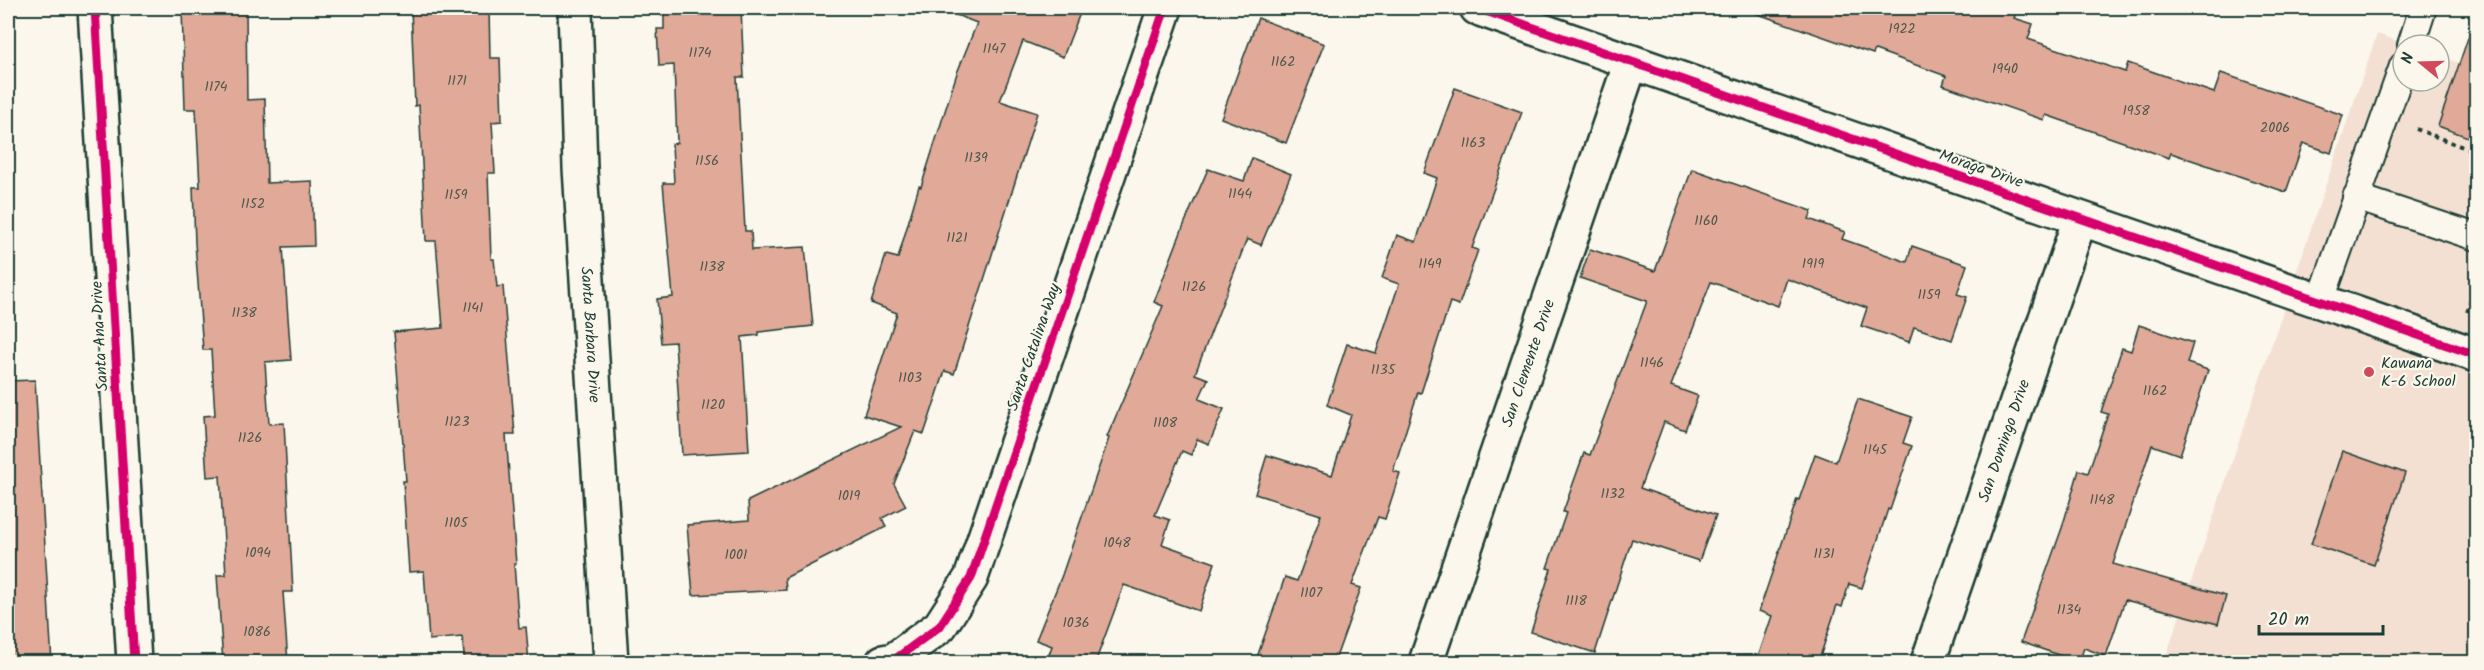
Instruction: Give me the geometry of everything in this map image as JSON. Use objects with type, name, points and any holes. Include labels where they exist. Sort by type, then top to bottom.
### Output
[{"type":"street","name":"Santa Ana Drive","points":[[95,8],[135,663]]},
{"type":"street","name":"Santa Barbara Drive","points":[[575,8],[580,168],[611,663]]},
{"type":"street","name":"Santa Catalina Way","points":[[883,663],[894,660],[940,626],[972,578],[1165,8]]},
{"type":"street","name":"Moraga Drive","points":[[1477,8],[2476,355]]},
{"type":"street","name":"San Clemente Drive","points":[[1426,663],[1631,62]]},
{"type":"street","name":"San Domingo Drive","points":[[1928,663],[2080,219]]},
{"type":"lane","points":[[2415,33],[2423,8]]},
{"type":"lane","points":[[2321,300],[2393,93]]},
{"type":"lane","points":[[2356,197],[2476,237]]},
{"type":"path","points":[[2384,117],[2476,153]]},
{"type":"path","points":[[2467,312],[2471,299]]},
{"type":"shaded area","name":"Kawana K-6 School","points":[[2377,34],[2391,39],[2391,93],[2451,93],[2451,60],[2476,69],[2476,662],[2164,662]]},
{"type":"building","points":[[182,8],[246,8],[247,100],[265,99],[267,183],[312,181],[314,246],[283,247],[291,360],[265,362],[269,424],[284,423],[293,592],[283,592],[288,663],[223,663],[217,575],[226,575],[220,476],[207,477],[203,416],[215,415],[211,350],[203,350],[193,187],[200,187],[196,109],[185,109]]},
{"type":"building","points":[[411,8],[489,8],[490,58],[500,58],[502,121],[492,122],[495,173],[488,173],[491,259],[494,259],[497,287],[503,286],[515,435],[506,435],[516,564],[514,564],[519,628],[526,627],[529,663],[465,663],[462,637],[429,640],[424,571],[409,572],[403,481],[406,481],[394,332],[443,328],[436,241],[426,241],[419,105],[415,106]]},
{"type":"building","points":[[664,8],[741,8],[744,77],[737,77],[745,231],[751,231],[752,250],[805,247],[813,326],[759,332],[759,335],[742,337],[749,451],[682,455],[675,342],[661,343],[657,299],[673,297],[663,183],[674,183],[672,144],[677,143],[674,65],[659,66],[657,29],[664,29]]},
{"type":"building","points":[[943,8],[1082,8],[1063,57],[1023,41],[1000,101],[1037,113],[954,374],[945,371],[924,434],[915,431],[894,484],[906,506],[882,518],[886,527],[785,578],[786,590],[693,595],[687,525],[749,520],[748,501],[901,427],[864,415],[897,313],[871,303],[886,255],[898,258],[919,186],[921,187],[957,73],[977,23],[943,10]]},
{"type":"building","points":[[1756,8],[2018,8],[2014,18],[2033,24],[2028,39],[2125,72],[2128,63],[2214,93],[2221,73],[2343,115],[2331,153],[2303,143],[2286,192],[2171,153],[2169,158],[2046,115],[2044,120],[1943,85],[1946,76],[1875,50],[1873,54],[1755,13]]},
{"type":"building","points":[[1258,18],[1324,44],[1286,143],[1221,118]]},
{"type":"building","points":[[2471,29],[2476,30],[2476,140],[2438,126]]},
{"type":"building","points":[[1455,88],[1522,112],[1472,248],[1478,250],[1459,305],[1450,302],[1421,393],[1418,392],[1393,471],[1400,473],[1385,519],[1378,517],[1352,585],[1361,588],[1334,663],[1255,663],[1285,577],[1297,581],[1321,515],[1255,494],[1267,455],[1332,475],[1351,415],[1327,405],[1347,344],[1376,353],[1399,284],[1382,278],[1397,235],[1416,242],[1437,178],[1424,173]]},
{"type":"building","points":[[1252,158],[1291,174],[1261,245],[1247,239],[1195,374],[1208,379],[1199,399],[1224,409],[1209,444],[1197,439],[1191,455],[1182,451],[1155,515],[1170,520],[1162,544],[1215,563],[1199,611],[1124,585],[1095,663],[1046,663],[1052,646],[1036,640],[1062,575],[1109,438],[1107,437],[1163,306],[1154,302],[1183,227],[1208,169],[1244,181]]},
{"type":"building","points":[[1692,169],[1812,211],[1809,219],[1845,232],[1842,239],[1907,262],[1912,246],[1967,265],[1957,294],[1967,297],[1952,340],[1914,327],[1909,342],[1861,326],[1867,308],[1787,279],[1778,306],[1711,282],[1671,386],[1698,396],[1685,430],[1664,422],[1640,488],[1716,515],[1699,561],[1632,539],[1595,653],[1531,632],[1551,569],[1547,568],[1566,513],[1563,512],[1584,453],[1590,455],[1647,301],[1580,278],[1590,249],[1655,271]]},
{"type":"building","points":[[2139,325],[2193,343],[2187,363],[2208,370],[2180,455],[2152,445],[2113,564],[2226,596],[2218,624],[2125,600],[2106,656],[2084,648],[2079,662],[2021,642],[2062,528],[2079,470],[2088,473],[2108,414],[2101,412],[2122,348],[2131,351]]},
{"type":"building","points":[[35,380],[52,663],[8,663],[8,381]]},
{"type":"building","points":[[1858,399],[1912,417],[1903,443],[1912,446],[1862,588],[1849,584],[1842,607],[1837,605],[1818,663],[1756,663],[1772,616],[1759,611],[1797,499],[1799,500],[1815,454],[1836,462]]},
{"type":"building","points":[[2342,451],[2405,473],[2374,565],[2311,544]]},
{"type":"cycle path","points":[[95,8],[134,662]]},
{"type":"cycle path","points":[[883,662],[894,660],[940,626],[971,578],[1165,8]]},
{"type":"cycle path","points":[[1477,8],[2476,355]]},
{"type":"place","name":"Kawana K-6 School","points":[[2369,372]]}]
